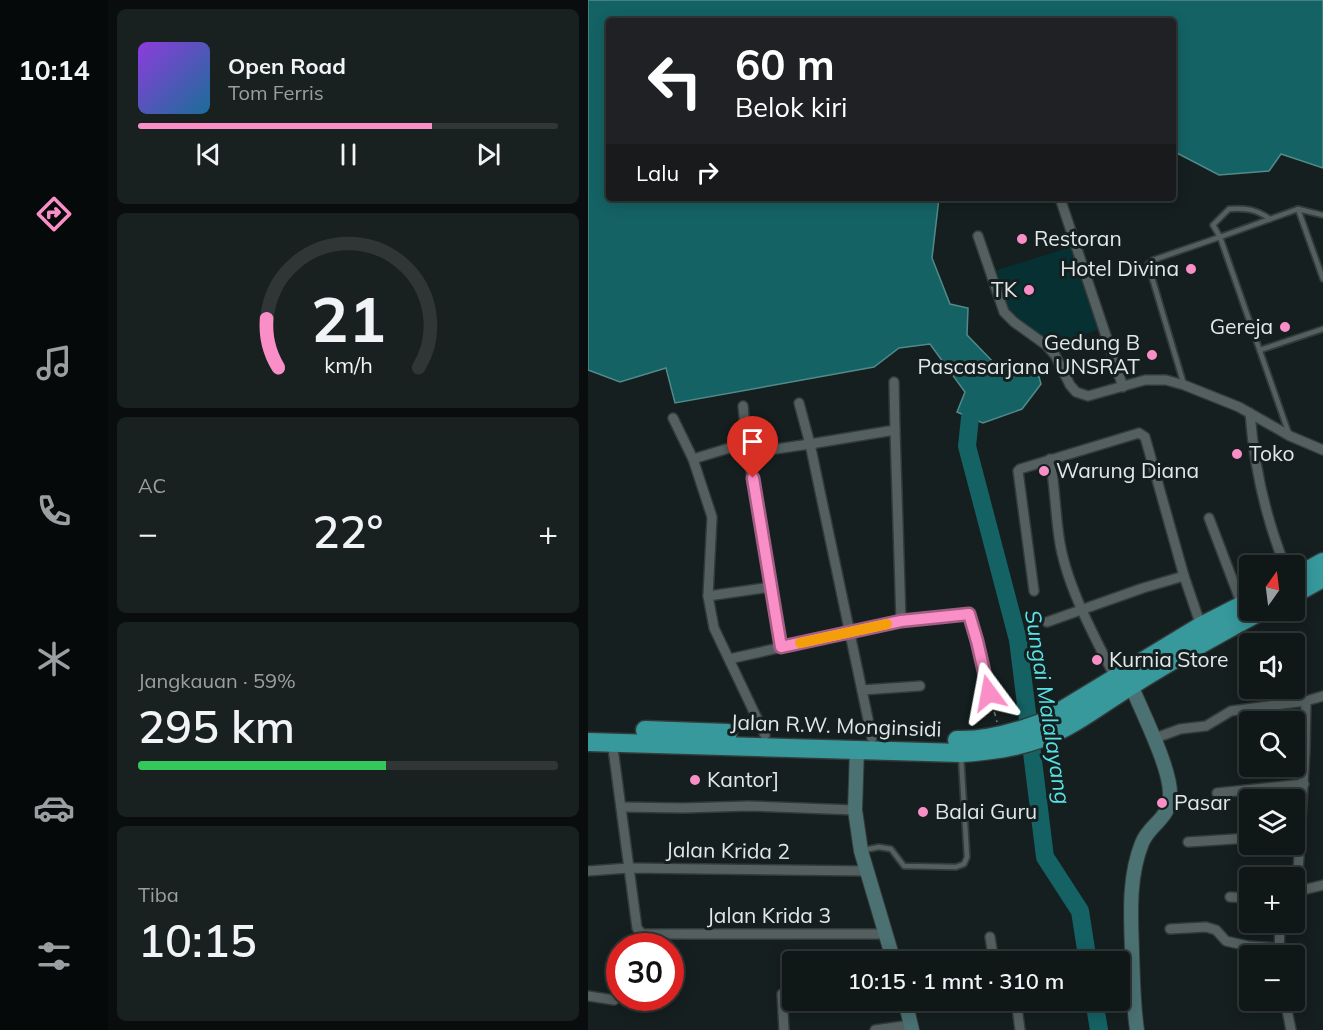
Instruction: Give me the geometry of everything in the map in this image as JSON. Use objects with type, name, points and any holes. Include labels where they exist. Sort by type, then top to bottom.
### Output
[{"type":"highway","points":[[1305,572],[1323,562]]},
{"type":"highway","points":[[1305,588],[1323,579]]},
{"type":"highway","name":"Jalan R.W. Monginsidi","points":[[1123,681],[1226,621],[1239,609]]},
{"type":"highway","name":"Jalan R.W. Monginsidi","points":[[588,729],[765,735],[961,753],[997,750],[1020,738],[1081,717],[1123,681],[1201,626],[1239,617]]},
{"type":"highway","name":"Jalan R.W. Monginsidi","points":[[588,742],[865,743],[973,741],[1000,735],[1020,738]]},
{"type":"street","points":[[1061,201],[1123,387]]},
{"type":"street","points":[[978,236],[1004,312],[1046,345],[1055,356],[1073,390],[1079,394],[1088,396],[1145,380],[1166,380],[1184,385],[1250,413],[1290,436],[1323,450]]},
{"type":"street","points":[[894,382],[901,621]]},
{"type":"street","points":[[799,403],[810,444],[862,690],[865,743],[855,810],[861,851],[891,951]]},
{"type":"street","points":[[742,406],[746,443],[781,647]]},
{"type":"street","points":[[1250,413],[1259,485],[1281,555]]},
{"type":"street","points":[[673,418],[693,459],[712,517],[708,596],[714,628],[765,735]]},
{"type":"street","points":[[748,453],[896,430]]},
{"type":"street","points":[[1034,591],[1018,471],[1136,433],[1143,435],[1201,626]]},
{"type":"street","points":[[693,459],[746,443]]},
{"type":"street","points":[[1050,459],[1055,486],[1059,537],[1070,579],[1082,610],[1123,681],[1167,772],[1169,807],[1141,843],[1132,878],[1133,983],[1137,1030]]},
{"type":"street","points":[[1209,518],[1239,587]]},
{"type":"street","points":[[1047,622],[1184,576]]},
{"type":"street","points":[[708,596],[771,587]]},
{"type":"street","points":[[729,659],[901,621],[969,614],[989,693]]},
{"type":"street","points":[[862,690],[920,686]]},
{"type":"street","points":[[1153,739],[1180,729],[1206,726],[1231,711],[1306,701],[1323,696]]},
{"type":"street","points":[[1303,789],[1306,701]]},
{"type":"street","points":[[612,741],[629,868]]},
{"type":"street","points":[[1217,793],[1304,784]]},
{"type":"street","points":[[621,807],[749,806],[855,810]]},
{"type":"street","points":[[1188,842],[1239,839]]},
{"type":"street","name":"Jalan Krida 2","points":[[595,870],[629,868],[868,871]]},
{"type":"street","name":"Jalan Krida 3","points":[[629,868],[637,928],[642,934],[886,934]]},
{"type":"street","points":[[1305,889],[1323,885]]},
{"type":"street","points":[[1230,897],[1239,897]]},
{"type":"street","points":[[1170,928],[1206,927],[1216,930],[1226,941],[1244,945]]},
{"type":"street","points":[[990,937],[992,951]]},
{"type":"street","points":[[588,996],[606,999]]},
{"type":"street","points":[[783,1011],[784,1030]]},
{"type":"street","points":[[875,1030],[911,1027],[907,1011]]},
{"type":"street","points":[[1017,1011],[1020,1030]]},
{"type":"street","points":[[1287,1011],[1290,1030]]},
{"type":"lane","points":[[1270,219],[1258,210],[1229,209],[1213,225],[1220,237],[1290,436]]},
{"type":"lane","points":[[1184,385],[1148,264],[1153,260],[1298,209],[1323,215]]},
{"type":"lane","points":[[1298,209],[1323,279]]},
{"type":"lane","points":[[1260,350],[1323,329]]},
{"type":"lane","points":[[861,851],[879,847],[891,849],[904,866],[956,867],[964,864],[967,857],[961,753]]},
{"type":"path","points":[[989,693],[1000,735]]},
{"type":"shaded area","points":[[588,0],[1323,0],[1323,168],[1281,154],[1269,171],[1219,175],[1176,153],[1176,18],[606,18],[606,201],[939,201],[932,258],[950,304],[968,308],[967,335],[998,367],[1035,362],[1041,384],[1022,409],[983,423],[957,412],[965,392],[930,344],[899,348],[874,367],[675,403],[666,368],[620,382],[588,370]]},
{"type":"shaded area","points":[[1074,246],[1102,328],[1049,348],[1005,311],[991,272]]},
{"type":"waterway","name":"Sungai Malalayang","points":[[970,418],[967,446],[1018,640],[1045,857],[1080,911],[1086,951]]},
{"type":"waterway","name":"Sungai Malalayang","points":[[1096,1011],[1099,1030]]},
{"type":"slow traffic","points":[[800,643],[887,624]]},
{"type":"place","name":"Restoran","points":[[1022,239]]},
{"type":"place","name":"Hotel Divina","points":[[1191,269]]},
{"type":"place","name":"TK","points":[[1029,290]]},
{"type":"place","name":"Gereja","points":[[1285,327]]},
{"type":"place","name":"Gedung B Pascasarjana UNSRAT","points":[[1152,355]]},
{"type":"place","name":"Toko","points":[[1237,454]]},
{"type":"place","name":"Warung Diana","points":[[1044,471]]},
{"type":"place","name":"Kurnia Store","points":[[1097,660]]},
{"type":"place","name":"Kantor]","points":[[695,780]]},
{"type":"place","name":"Pasar","points":[[1162,803]]},
{"type":"place","name":"Balai Guru","points":[[923,812]]},
{"type":"route","points":[[753,478],[781,647],[901,621],[969,614],[989,693]]}]
